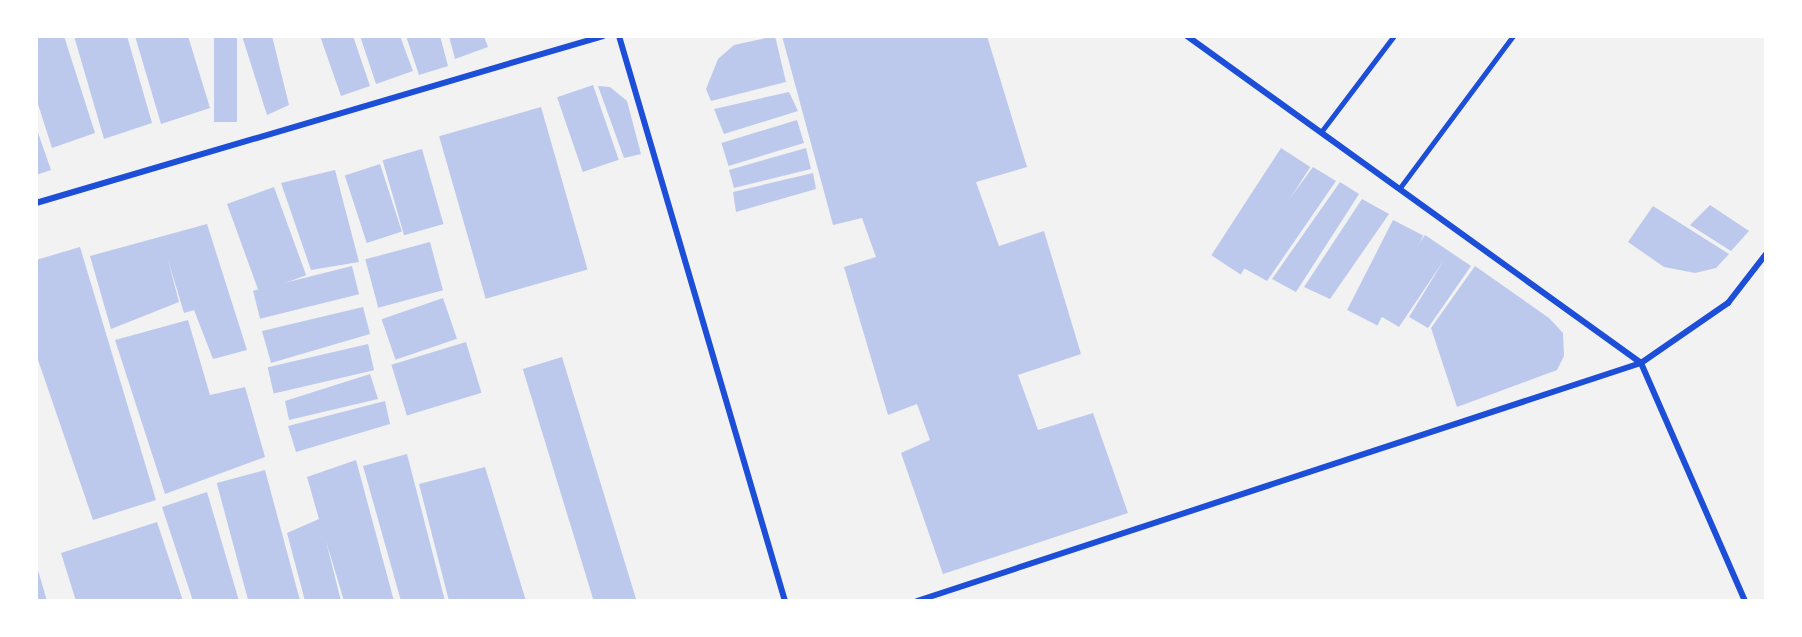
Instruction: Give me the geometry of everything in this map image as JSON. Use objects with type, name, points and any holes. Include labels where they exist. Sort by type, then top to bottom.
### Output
[{"type":"street","points":[[36,203],[603,36]]},
{"type":"street","points":[[619,36],[785,601]]},
{"type":"street","points":[[1187,36],[1641,363],[1745,601]]},
{"type":"street","points":[[917,601],[1641,363],[1728,303],[1766,254]]},
{"type":"lane","points":[[1321,132],[1394,36]]},
{"type":"lane","points":[[1399,189],[1513,36]]},
{"type":"building","points":[[36,36],[64,36],[95,133],[52,148],[36,98]]},
{"type":"building","points":[[74,36],[127,36],[152,123],[104,139]]},
{"type":"building","points":[[135,36],[188,36],[210,108],[161,124]]},
{"type":"building","points":[[214,36],[237,36],[237,122],[214,122]]},
{"type":"building","points":[[242,36],[272,36],[289,105],[267,115]]},
{"type":"building","points":[[320,36],[353,36],[370,86],[341,96]]},
{"type":"building","points":[[360,36],[400,36],[413,71],[376,84]]},
{"type":"building","points":[[406,36],[440,36],[448,66],[419,75]]},
{"type":"building","points":[[449,36],[484,36],[488,47],[455,59]]},
{"type":"building","points":[[775,36],[786,82],[711,101],[706,89],[718,59],[734,45]]},
{"type":"building","points":[[782,36],[987,36],[1027,167],[976,182],[999,246],[1044,231],[1081,354],[1018,375],[1038,430],[1093,413],[1128,513],[943,574],[901,453],[930,440],[917,404],[888,415],[844,267],[876,257],[862,218],[833,225]]},
{"type":"building","points":[[593,85],[619,160],[583,172],[557,97]]},
{"type":"building","points":[[598,86],[610,87],[627,101],[641,154],[624,158]]},
{"type":"building","points":[[789,92],[798,111],[724,134],[714,109]]},
{"type":"building","points":[[541,107],[588,269],[486,299],[439,136]]},
{"type":"building","points":[[797,120],[804,143],[728,166],[721,143]]},
{"type":"building","points":[[36,127],[51,170],[36,175]]},
{"type":"building","points":[[806,148],[811,169],[734,188],[729,170]]},
{"type":"building","points":[[1281,148],[1310,167],[1241,274],[1211,255]]},
{"type":"building","points":[[422,149],[443,224],[404,235],[383,160]]},
{"type":"building","points":[[380,164],[402,232],[367,243],[345,175]]},
{"type":"building","points":[[1313,167],[1336,181],[1267,281],[1240,266]]},
{"type":"building","points":[[335,170],[359,262],[311,270],[281,183]]},
{"type":"building","points":[[813,173],[816,189],[736,212],[733,192]]},
{"type":"building","points":[[1340,182],[1359,194],[1296,292],[1272,279]]},
{"type":"building","points":[[274,187],[306,275],[259,292],[227,204]]},
{"type":"building","points":[[1362,199],[1389,214],[1330,299],[1304,287]]},
{"type":"building","points":[[1710,205],[1749,231],[1731,251],[1690,225]]},
{"type":"building","points":[[1653,206],[1729,254],[1716,268],[1695,273],[1664,267],[1628,242]]},
{"type":"building","points":[[1393,220],[1423,235],[1377,325],[1347,310]]},
{"type":"building","points":[[207,224],[247,350],[213,359],[194,310],[184,313],[168,260],[179,302],[111,329],[90,256]]},
{"type":"building","points":[[1425,235],[1471,266],[1428,328],[1409,317],[1444,260],[1399,327],[1372,311]]},
{"type":"building","points":[[430,242],[443,290],[378,308],[365,259]]},
{"type":"building","points":[[80,247],[156,500],[93,520],[36,354],[36,260]]},
{"type":"building","points":[[352,266],[359,294],[260,319],[253,291]]},
{"type":"building","points":[[1475,266],[1549,318],[1563,333],[1564,356],[1557,370],[1457,407],[1431,328]]},
{"type":"building","points":[[443,298],[457,339],[396,360],[382,319]]},
{"type":"building","points":[[363,307],[370,334],[271,363],[262,331]]},
{"type":"building","points":[[188,320],[210,395],[245,387],[265,457],[165,494],[115,340]]},
{"type":"building","points":[[466,342],[481,393],[407,415],[391,365]]},
{"type":"building","points":[[368,344],[374,370],[274,393],[268,367]]},
{"type":"building","points":[[562,357],[637,601],[594,601],[523,369]]},
{"type":"building","points":[[370,374],[378,399],[289,420],[285,401]]},
{"type":"building","points":[[385,401],[390,424],[296,452],[288,426]]},
{"type":"building","points":[[407,454],[445,601],[401,601],[363,466]]},
{"type":"building","points":[[356,460],[394,601],[344,601],[326,541],[341,601],[305,601],[287,533],[319,519],[307,477]]},
{"type":"building","points":[[485,467],[526,601],[449,601],[419,484]]},
{"type":"building","points":[[265,470],[300,601],[248,601],[217,483]]},
{"type":"building","points":[[207,492],[239,601],[193,601],[162,507]]},
{"type":"building","points":[[157,522],[183,601],[76,601],[61,553]]},
{"type":"building","points":[[37,567],[47,601],[36,601]]}]
